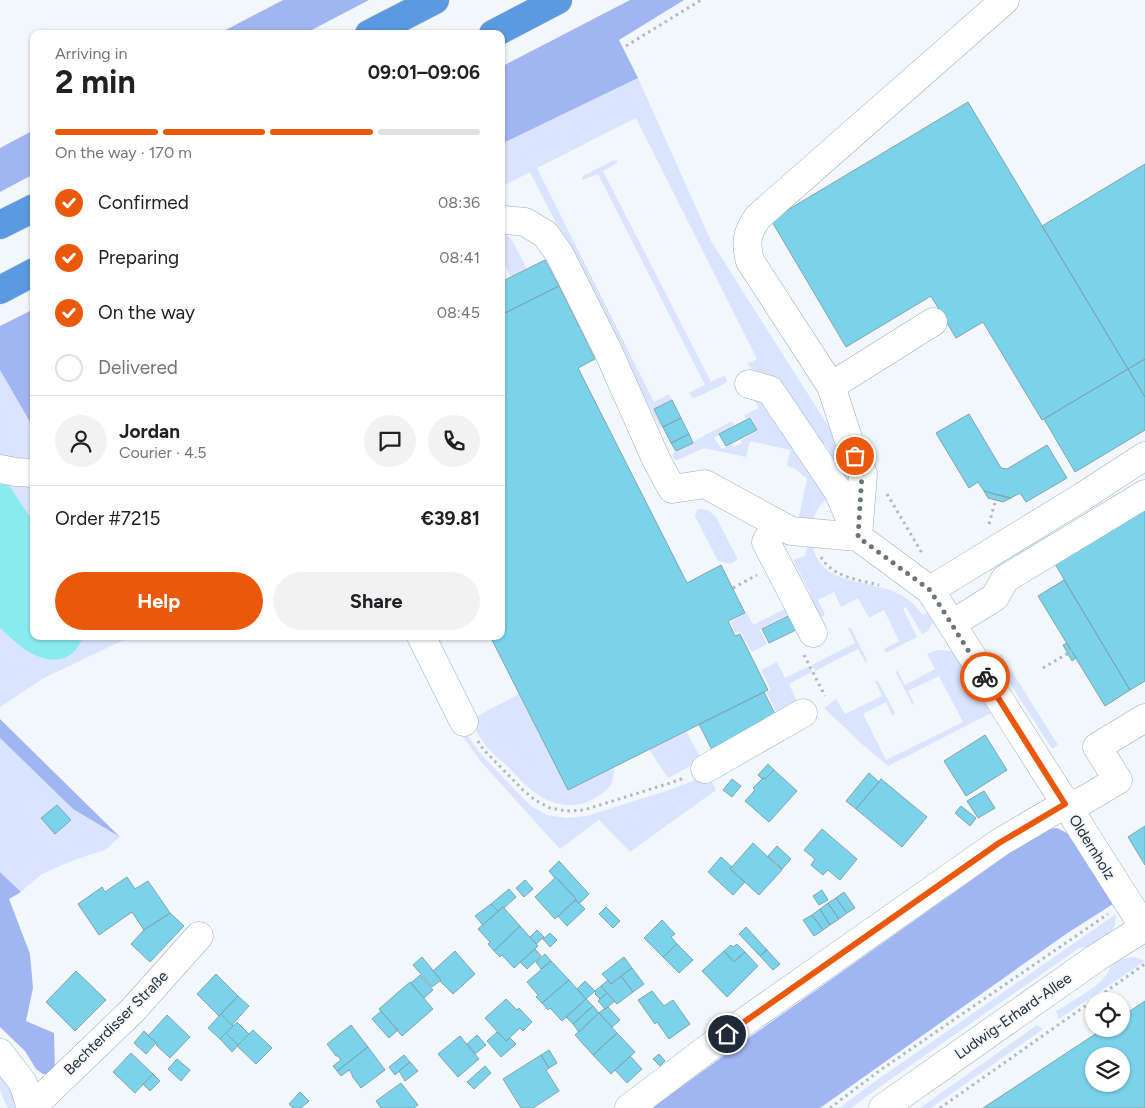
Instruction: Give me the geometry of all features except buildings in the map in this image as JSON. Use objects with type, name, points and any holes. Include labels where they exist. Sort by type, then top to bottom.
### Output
[{"type":"highway","points":[[377,30],[435,0]]},
{"type":"highway","points":[[501,30],[558,0]]},
{"type":"highway","points":[[0,225],[30,210]]},
{"type":"highway","points":[[0,290],[30,274]]},
{"type":"street","points":[[858,537],[862,474],[831,386],[750,261],[747,250],[747,238],[751,226],[758,217],[1006,0]]},
{"type":"street","points":[[505,220],[525,222],[545,234],[559,253],[609,353],[656,460],[672,489],[705,484],[791,531],[858,537]]},
{"type":"street","points":[[831,386],[933,322]]},
{"type":"street","points":[[749,384],[770,390],[838,491],[858,537]]},
{"type":"street","points":[[930,590],[1145,456]]},
{"type":"street","points":[[0,469],[30,473]]},
{"type":"street","points":[[952,624],[995,597],[1005,579],[1145,494]]},
{"type":"street","points":[[777,523],[766,542],[807,641]]},
{"type":"street","name":"Oldernholz","points":[[858,537],[930,590],[1145,928]]},
{"type":"street","points":[[422,640],[464,722]]},
{"type":"street","points":[[706,769],[803,713]]},
{"type":"street","points":[[629,1108],[727,1034],[999,843],[1065,804],[1081,802],[1118,780],[1097,747],[1145,718]]},
{"type":"street","name":"Ludwig-Erhard-Allee","points":[[887,1107],[1096,958],[1145,928]]},
{"type":"street","name":"Bechterdisser Straße","points":[[0,1053],[23,1083],[31,1108],[132,1010],[200,936]]},
{"type":"path","points":[[626,46],[701,0]]},
{"type":"path","points":[[807,641],[825,696]]},
{"type":"path","points":[[1043,668],[1072,651]]},
{"type":"path","points":[[464,722],[483,749],[523,790],[535,800],[550,808],[567,811],[584,810],[670,783],[706,769]]},
{"type":"path","points":[[830,1108],[879,1071],[1127,901]]},
{"type":"path","points":[[940,1108],[1145,964]]},
{"type":"shaded area","points":[[283,0],[369,0],[312,30],[226,30]]},
{"type":"shaded area","points":[[630,0],[684,0],[619,40],[638,78],[505,142],[505,65]]},
{"type":"shaded area","points":[[638,78],[711,241],[839,443],[855,480],[843,487],[832,470],[835,460],[825,444],[815,442],[751,371],[747,364],[757,359],[636,118],[537,168],[654,402],[669,394],[672,400],[654,409],[663,427],[660,428],[530,172],[505,185],[505,142]]},
{"type":"shaded area","points":[[30,132],[30,176],[0,192],[0,148]]},
{"type":"shaded area","points":[[614,160],[617,163],[603,171],[711,382],[723,376],[727,380],[726,383],[695,398],[689,393],[705,385],[598,174],[582,179],[583,176]]},
{"type":"shaded area","points":[[505,236],[512,240],[527,269],[511,277],[505,265]]},
{"type":"shaded area","points":[[30,311],[30,422],[0,370],[0,326]]},
{"type":"shaded area","points":[[0,370],[30,422],[30,640],[124,640],[44,678],[0,707]]},
{"type":"shaded area","points":[[755,393],[832,495],[822,503],[812,521],[799,517],[807,478],[787,466],[790,450],[750,441],[746,457],[704,448],[676,461],[672,456],[675,451],[732,421],[734,426],[714,438],[722,449],[732,444],[734,447],[742,443],[741,440],[758,431],[751,417],[746,419],[744,415],[759,408],[752,395]]},
{"type":"shaded area","points":[[0,480],[8,484],[30,517],[30,640],[81,640],[73,653],[66,657],[58,659],[42,658],[21,647],[0,628]]},
{"type":"shaded area","points":[[697,510],[708,510],[716,517],[737,558],[731,564],[718,561],[695,516]]},
{"type":"shaded area","points":[[807,546],[813,548],[818,561],[827,570],[837,576],[888,589],[906,598],[923,615],[927,613],[933,622],[928,631],[922,634],[906,607],[903,609],[917,637],[886,653],[884,649],[899,641],[884,610],[869,618],[858,598],[841,607],[834,592],[818,600],[825,615],[817,619],[803,599],[811,595],[793,560],[805,556]]},
{"type":"shaded area","points":[[791,606],[793,612],[760,629],[767,644],[752,652],[740,631],[736,633],[730,622],[747,613],[753,625]]},
{"type":"shaded area","points":[[848,628],[851,628],[867,660],[866,663],[858,649],[815,671],[812,665],[855,643]]},
{"type":"shaded area","points":[[936,650],[952,651],[991,713],[888,766],[824,708],[836,699],[845,714],[882,696],[875,681],[878,681],[895,713],[893,717],[886,702],[863,714],[886,760],[963,722],[939,676],[908,691],[915,705],[912,704],[896,673],[897,670],[905,685],[935,669],[927,654]]},
{"type":"shaded area","points":[[1001,654],[1058,745],[1052,749],[994,658]]},
{"type":"shaded area","points":[[777,662],[785,678],[809,666],[812,672],[789,684],[800,708],[779,718],[766,692],[771,690],[761,670]]},
{"type":"shaded area","points":[[519,694],[568,790],[614,767],[612,783],[607,790],[582,804],[564,805],[555,803],[537,794],[522,782],[488,749],[470,720]]},
{"type":"shaded area","points":[[0,719],[120,837],[73,809],[0,738]]},
{"type":"shaded area","points":[[460,724],[479,752],[519,794],[531,806],[547,815],[566,818],[587,816],[672,789],[708,775],[716,790],[630,852],[599,820],[560,849],[482,763],[455,726]]},
{"type":"shaded area","points":[[686,731],[702,760],[668,778],[649,749]]},
{"type":"shaded area","points":[[0,738],[73,809],[120,837],[105,850],[74,860],[42,874],[21,892],[0,872]]},
{"type":"shaded area","points":[[1057,828],[1067,833],[1113,904],[1066,934],[820,1108],[652,1108],[1007,855],[1046,829]]},
{"type":"shaded area","points":[[0,872],[21,892],[9,899],[30,954],[33,988],[26,1021],[54,1033],[55,1072],[48,1074],[43,1074],[36,1069],[25,1051],[0,1027]]},
{"type":"shaded area","points":[[1116,914],[1115,924],[1111,933],[1088,947],[1079,948],[851,1108],[839,1108],[877,1080]]},
{"type":"shaded area","points":[[1134,957],[1145,961],[1099,992],[1087,992],[1104,978],[1115,963],[1125,958]]},
{"type":"shaded area","points":[[1084,994],[1085,1001],[1059,1019],[1056,1011]]},
{"type":"shaded area","points":[[1037,1025],[1043,1029],[931,1108],[920,1108]]},
{"type":"shaded area","points":[[0,1072],[15,1095],[19,1108],[8,1108],[0,1091]]},
{"type":"way so far","points":[[855,456],[862,474],[858,537],[930,590],[985,677]]},
{"type":"route","points":[[727,1034],[999,843],[1065,804],[985,677]]}]
